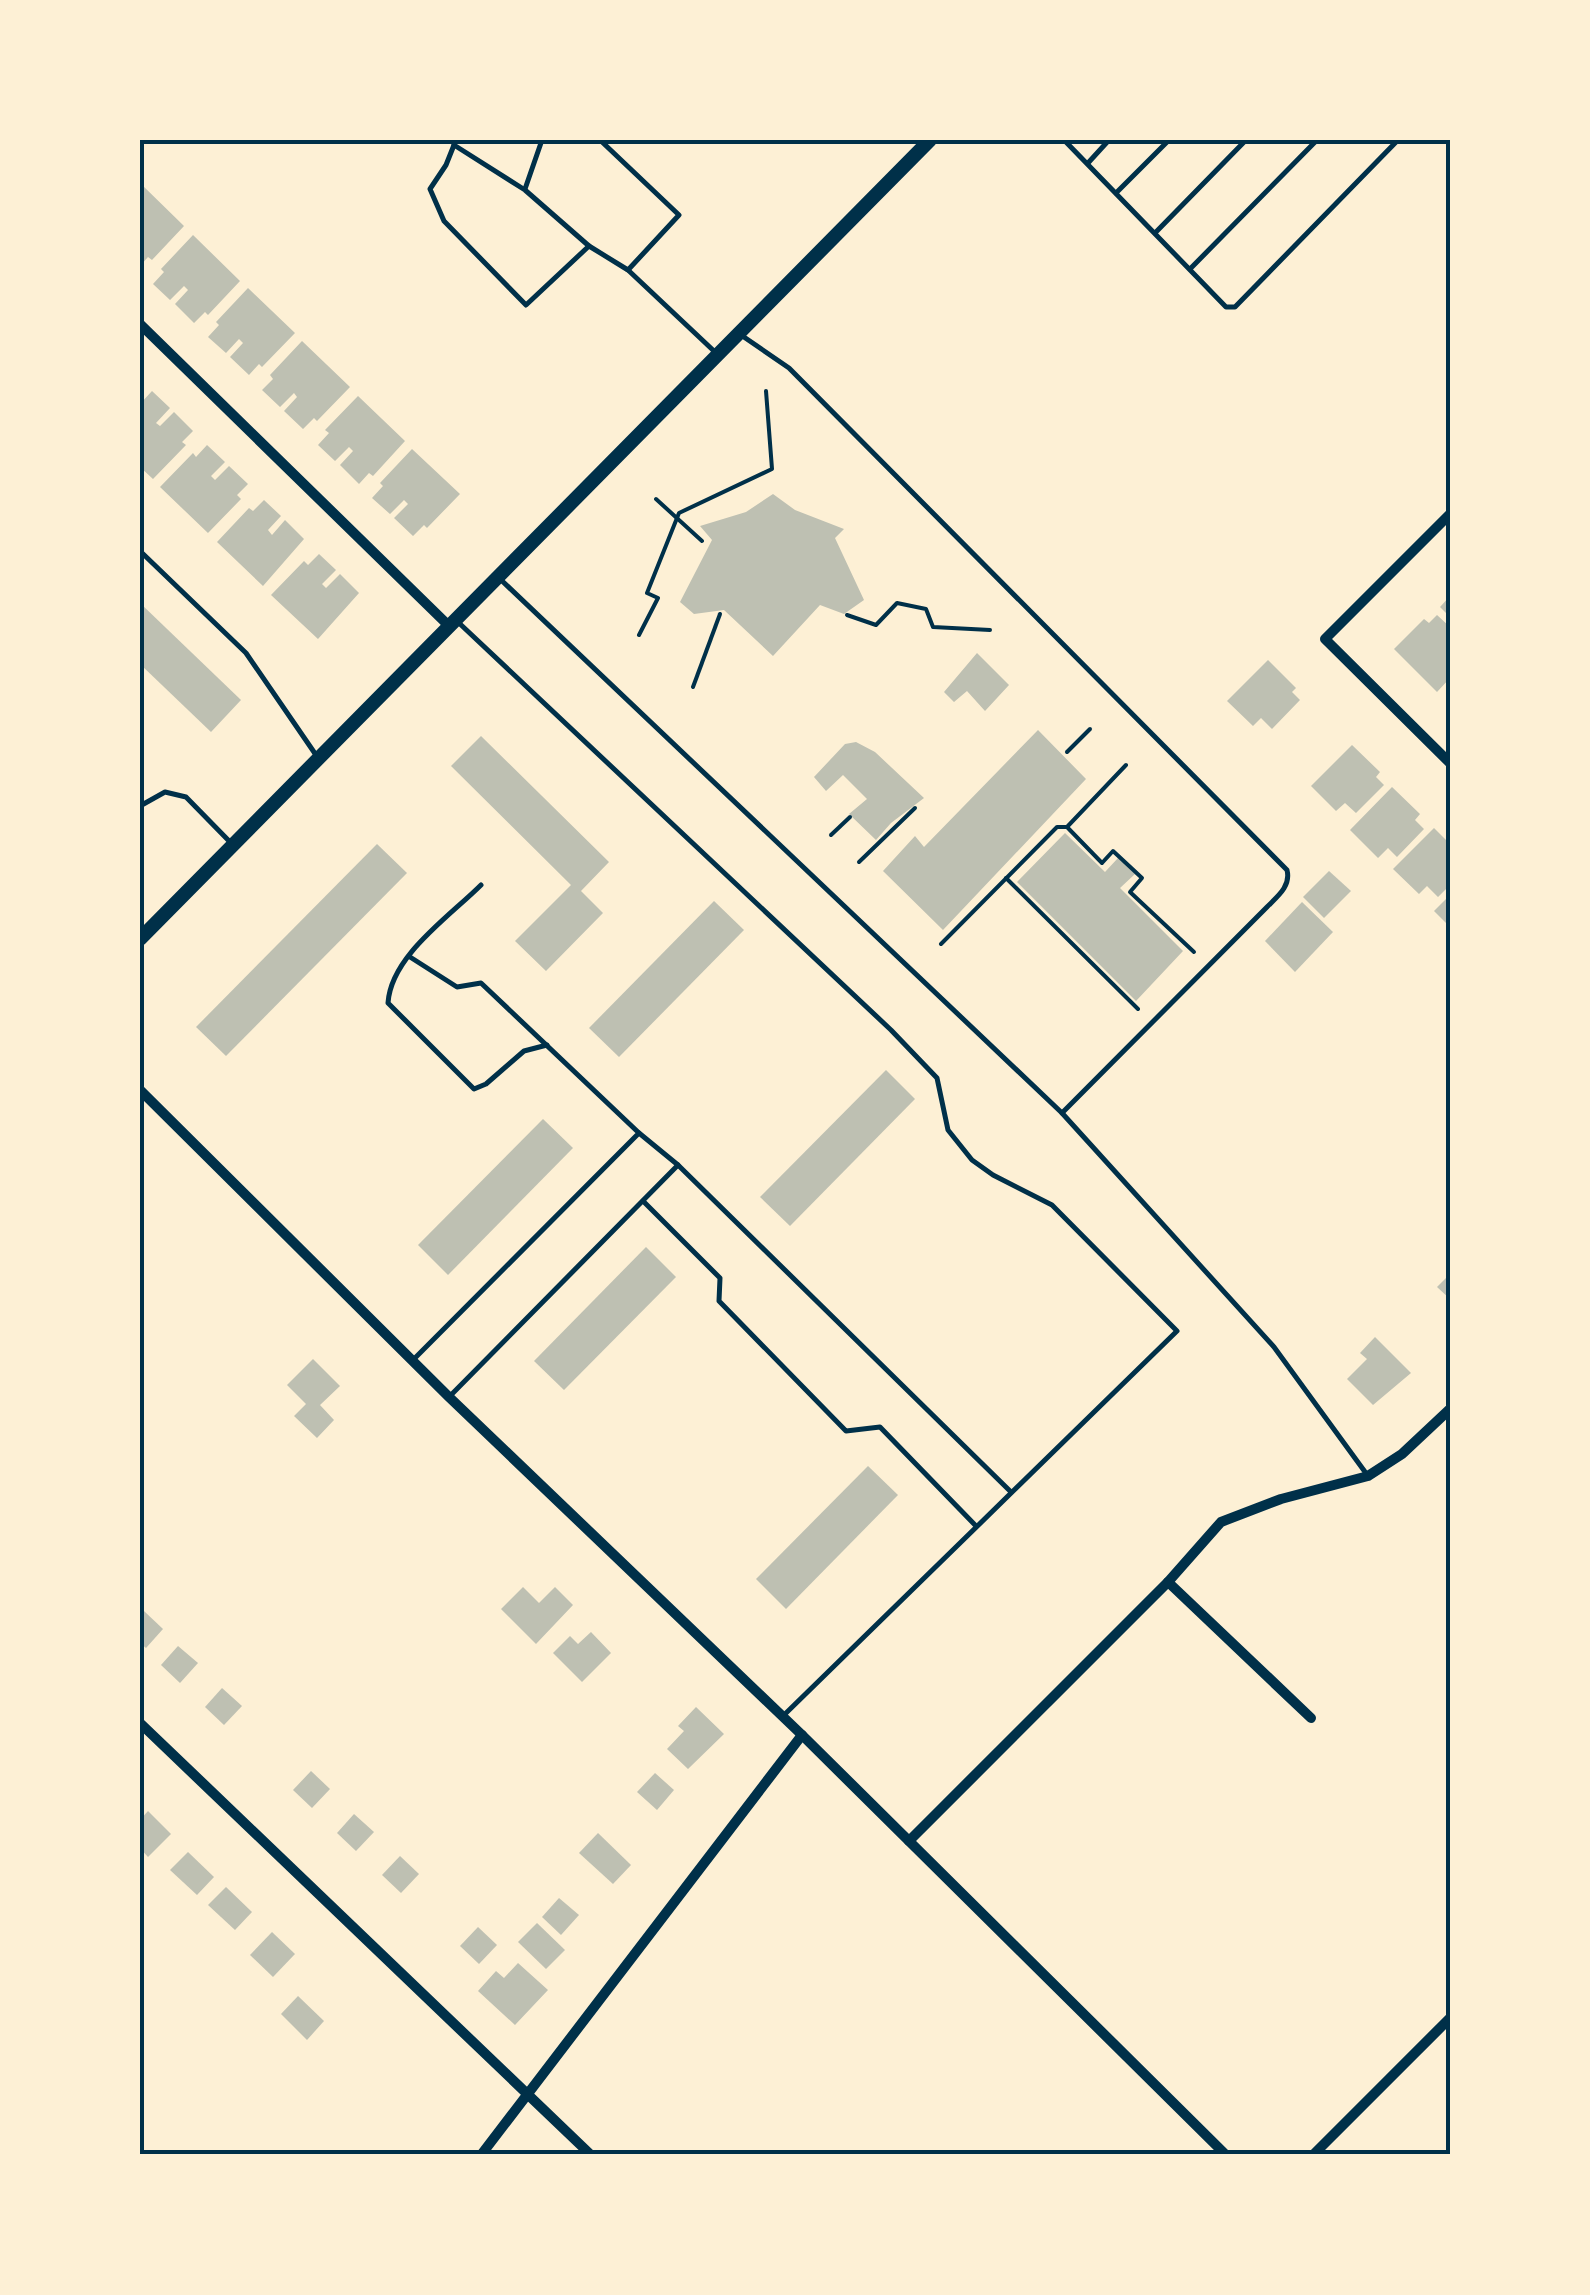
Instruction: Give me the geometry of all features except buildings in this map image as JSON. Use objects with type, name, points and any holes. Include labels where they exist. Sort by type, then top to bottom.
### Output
[{"type":"main road","points":[[140,939],[930,140]]},
{"type":"street","points":[[140,324],[452,622]]},
{"type":"street","points":[[1450,514],[1325,639],[1450,764]]},
{"type":"street","points":[[140,1090],[412,1361],[783,1716],[1226,2155]]},
{"type":"street","points":[[909,1841],[1168,1582],[1221,1522],[1281,1499],[1368,1476],[1402,1454],[1450,1408]]},
{"type":"street","points":[[1168,1582],[1311,1718]]},
{"type":"street","points":[[140,1723],[591,2155]]},
{"type":"street","points":[[481,2155],[802,1735]]},
{"type":"street","points":[[1313,2155],[1450,2018]]},
{"type":"lane","points":[[525,190],[542,140]]},
{"type":"lane","points":[[600,140],[680,216],[628,270]]},
{"type":"lane","points":[[1064,140],[1226,307],[1235,306],[1398,140]]},
{"type":"lane","points":[[1088,163],[1109,140]]},
{"type":"lane","points":[[1116,193],[1169,140]]},
{"type":"lane","points":[[1155,233],[1246,140]]},
{"type":"lane","points":[[1190,270],[1318,140]]},
{"type":"lane","points":[[589,246],[526,305],[444,220],[430,190],[454,143],[525,190],[589,246],[628,270],[717,354]]},
{"type":"lane","points":[[738,333],[789,368],[1288,870],[1286,887],[1268,907],[1062,1113]]},
{"type":"lane","points":[[140,551],[246,654],[318,758]]},
{"type":"lane","points":[[498,577],[1062,1113],[1262,1333],[1368,1476]]},
{"type":"lane","points":[[452,622],[891,1030],[937,1078],[948,1130],[972,1160],[992,1175],[1052,1205],[1177,1331],[783,1716]]},
{"type":"lane","points":[[140,806],[165,792],[186,798],[232,844]]},
{"type":"lane","points":[[481,885],[410,957],[390,984],[388,1004],[474,1089],[486,1084],[524,1052],[547,1045]]},
{"type":"lane","points":[[410,957],[457,987],[481,983],[638,1133],[678,1165],[1011,1492]]},
{"type":"lane","points":[[412,1361],[638,1133]]},
{"type":"lane","points":[[449,1397],[678,1165]]},
{"type":"lane","points":[[643,1201],[720,1278],[719,1300],[846,1432],[880,1428],[976,1526]]},
{"type":"path","points":[[639,635],[658,598],[647,592],[679,513],[772,469],[766,391]]},
{"type":"path","points":[[656,499],[702,541]]},
{"type":"path","points":[[846,614],[876,625],[896,603],[910,604],[926,609],[933,627],[990,630]]},
{"type":"path","points":[[692,687],[720,614]]},
{"type":"path","points":[[1067,752],[1090,729]]},
{"type":"path","points":[[942,944],[1057,827],[1067,826],[1126,765]]},
{"type":"path","points":[[860,862],[916,808]]},
{"type":"path","points":[[831,834],[850,817]]},
{"type":"path","points":[[1067,826],[1102,863],[1113,851],[1142,878],[1130,892],[1194,952]]},
{"type":"path","points":[[1006,878],[1138,1008]]}]
